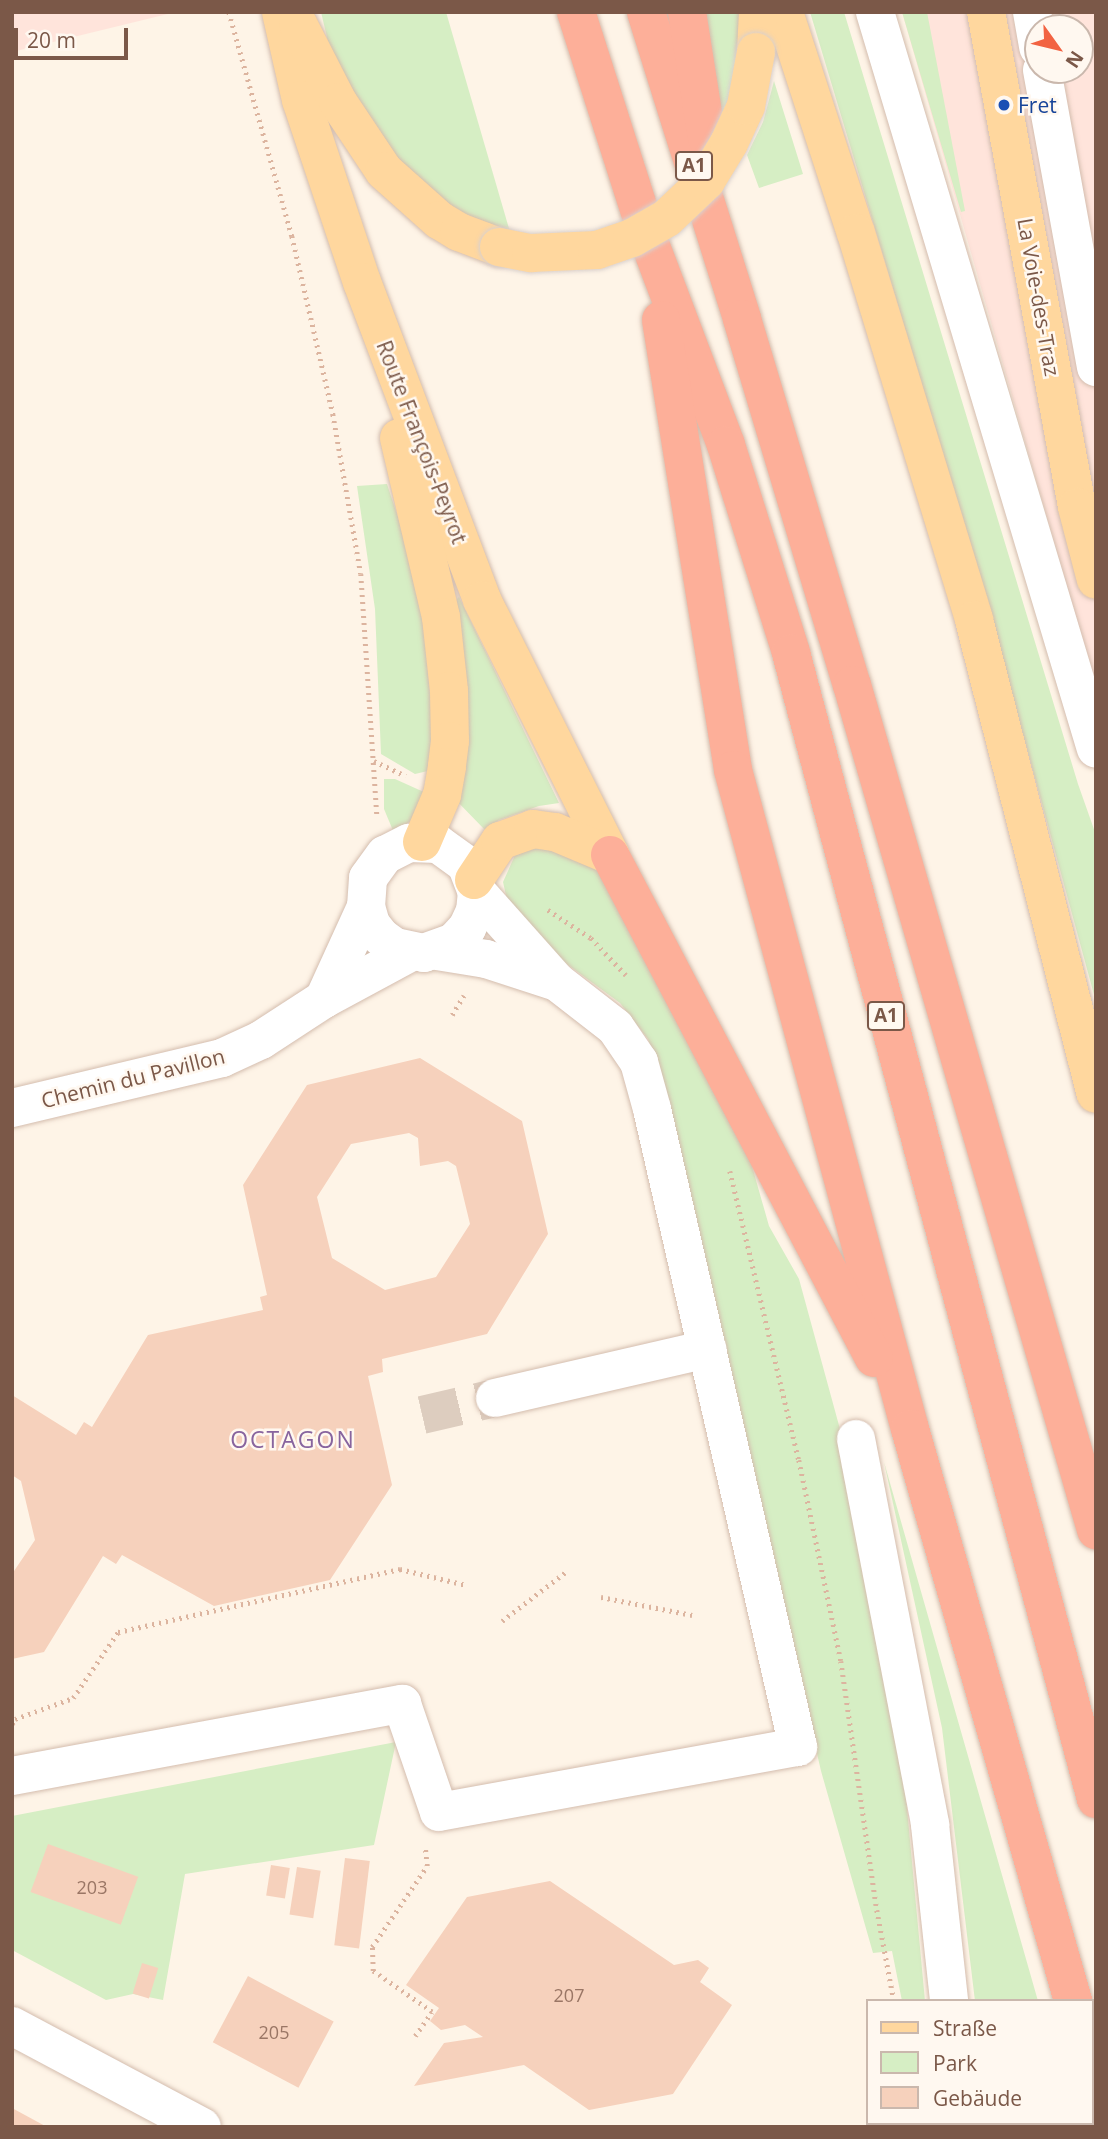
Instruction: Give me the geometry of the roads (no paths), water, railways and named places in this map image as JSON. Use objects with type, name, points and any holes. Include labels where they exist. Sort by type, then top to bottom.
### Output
[{"type":"highway","name":"A1","points":[[576,12],[649,241],[726,445],[791,653],[1096,1799]]},
{"type":"highway","name":"A1","points":[[646,12],[742,319],[1096,1530]]},
{"type":"highway","points":[[687,12],[699,97],[742,319]]},
{"type":"highway","points":[[649,241],[733,770],[910,1429],[1072,1999]]},
{"type":"highway","points":[[610,855],[780,1174],[910,1429]]},
{"type":"main road","name":"Route François-Peyrot","points":[[281,12],[301,100],[362,282],[482,600],[610,855]]},
{"type":"main road","points":[[293,12],[338,102],[384,171],[439,220],[459,232],[499,247],[531,253],[597,250],[632,238],[667,218],[706,181],[729,143],[746,106],[756,52],[758,12]]},
{"type":"main road","points":[[784,12],[856,233],[974,620],[1096,1094]]},
{"type":"main road","name":"La Voie-des-Traz","points":[[986,12],[1077,507],[1096,580]]},
{"type":"main road","points":[[362,282],[441,617],[447,666],[450,741],[447,767],[442,795],[422,842]]},
{"type":"main road","points":[[475,886],[500,841],[526,831],[555,832],[610,855]]},
{"type":"street","points":[[875,12],[1096,749]]},
{"type":"street","points":[[1045,84],[1096,367]]},
{"type":"street","points":[[12,1776],[402,1704],[439,1812],[798,1746],[639,1062],[615,1027],[556,981],[475,886],[466,864],[454,852],[439,844],[422,842],[396,847],[385,855],[368,878],[366,907],[324,999]]},
{"type":"street","points":[[424,952],[454,942],[467,928],[475,911],[475,886]]},
{"type":"street","points":[[366,907],[371,923],[381,937],[424,952],[486,959],[556,981]]},
{"type":"street","name":"Chemin du Pavillon","points":[[12,1108],[222,1058],[293,1021],[324,999],[424,952]]},
{"type":"street","points":[[495,1398],[707,1349]]},
{"type":"street","points":[[856,1439],[930,1825],[949,1999]]},
{"type":"street","points":[[12,2026],[202,2127]]},
{"type":"tunnel","points":[[422,1415],[495,1398]]},
{"type":"place","name":"Fret","points":[[1004,105]]},
{"type":"district","name":"OCTAGON","points":[[293,1439]]}]
